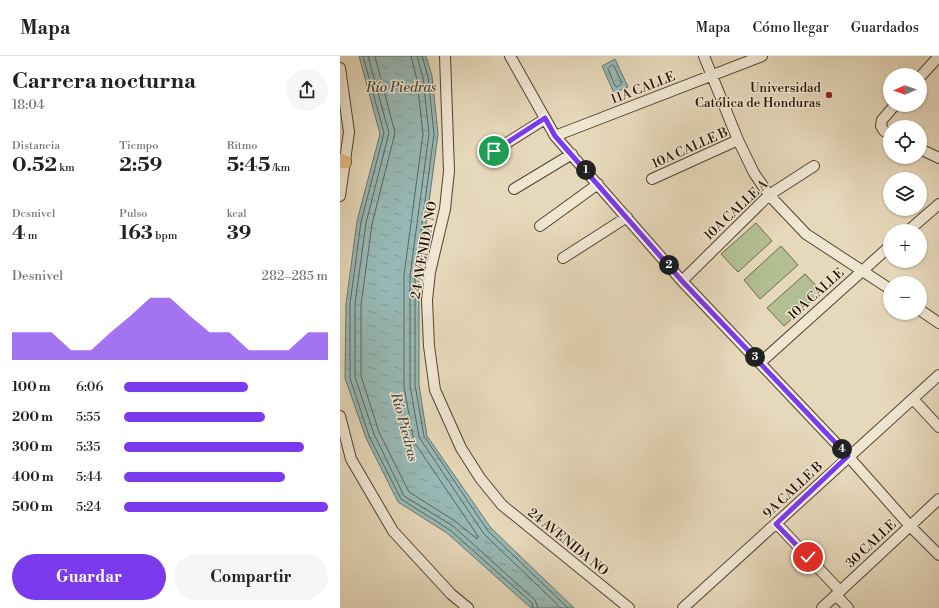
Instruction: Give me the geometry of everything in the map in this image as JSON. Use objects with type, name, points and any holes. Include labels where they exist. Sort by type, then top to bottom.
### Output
[{"type":"street","name":"24 AVENIDA NO","points":[[445,56],[449,171],[445,209],[430,272],[427,300],[429,346],[435,390],[461,448],[480,478],[502,505],[629,608]]},
{"type":"street","points":[[510,56],[555,136],[682,281],[760,362],[848,456],[910,526],[939,555]]},
{"type":"street","points":[[704,56],[738,140],[754,173],[769,194],[806,234],[863,269],[883,284]]},
{"type":"street","name":"11A CALLE","points":[[555,136],[762,56]]},
{"type":"street","points":[[927,69],[939,56]]},
{"type":"street","points":[[340,68],[349,132],[343,161],[340,196]]},
{"type":"street","points":[[883,129],[881,126],[882,120],[889,112]]},
{"type":"street","points":[[494,151],[545,118]]},
{"type":"street","name":"10A CALLE B","points":[[652,179],[738,140]]},
{"type":"street","points":[[927,152],[939,158]]},
{"type":"street","points":[[514,189],[572,154]]},
{"type":"street","name":"10A CALLE A","points":[[682,281],[769,194],[814,166]]},
{"type":"street","points":[[540,226],[598,184]]},
{"type":"street","points":[[916,224],[939,204]]},
{"type":"street","points":[[930,212],[939,218]]},
{"type":"street","points":[[563,258],[627,217]]},
{"type":"street","name":"10A CALLE","points":[[760,362],[883,252]]},
{"type":"street","points":[[927,315],[939,323]]},
{"type":"street","name":"9A CALLE B","points":[[683,608],[776,524],[848,456],[939,375]]},
{"type":"street","points":[[913,399],[939,427]]},
{"type":"street","points":[[340,416],[351,459],[392,531],[451,594],[468,608]]},
{"type":"street","name":"30 CALLE","points":[[822,608],[939,499]]},
{"type":"street","points":[[776,524],[838,593],[848,608]]},
{"type":"green space","points":[[756,223],[772,241],[738,272],[721,254]]},
{"type":"green space","points":[[781,246],[798,265],[760,299],[744,280]]},
{"type":"green space","points":[[805,274],[822,292],[784,326],[767,308]]},
{"type":"water","name":"Río Piedras","points":[[359,56],[426,56],[432,76],[438,134],[419,277],[419,385],[427,436],[491,528],[574,608],[531,608],[447,533],[398,502],[366,438],[345,378],[346,304],[357,221],[380,134]]},
{"type":"water","points":[[615,59],[628,87],[614,93],[602,66]]},
{"type":"place","name":"Universidad Católica de Honduras","points":[[829,95]]},
{"type":"route","points":[[494,151],[545,118],[555,136],[682,281],[848,456],[776,524],[808,557]]}]
